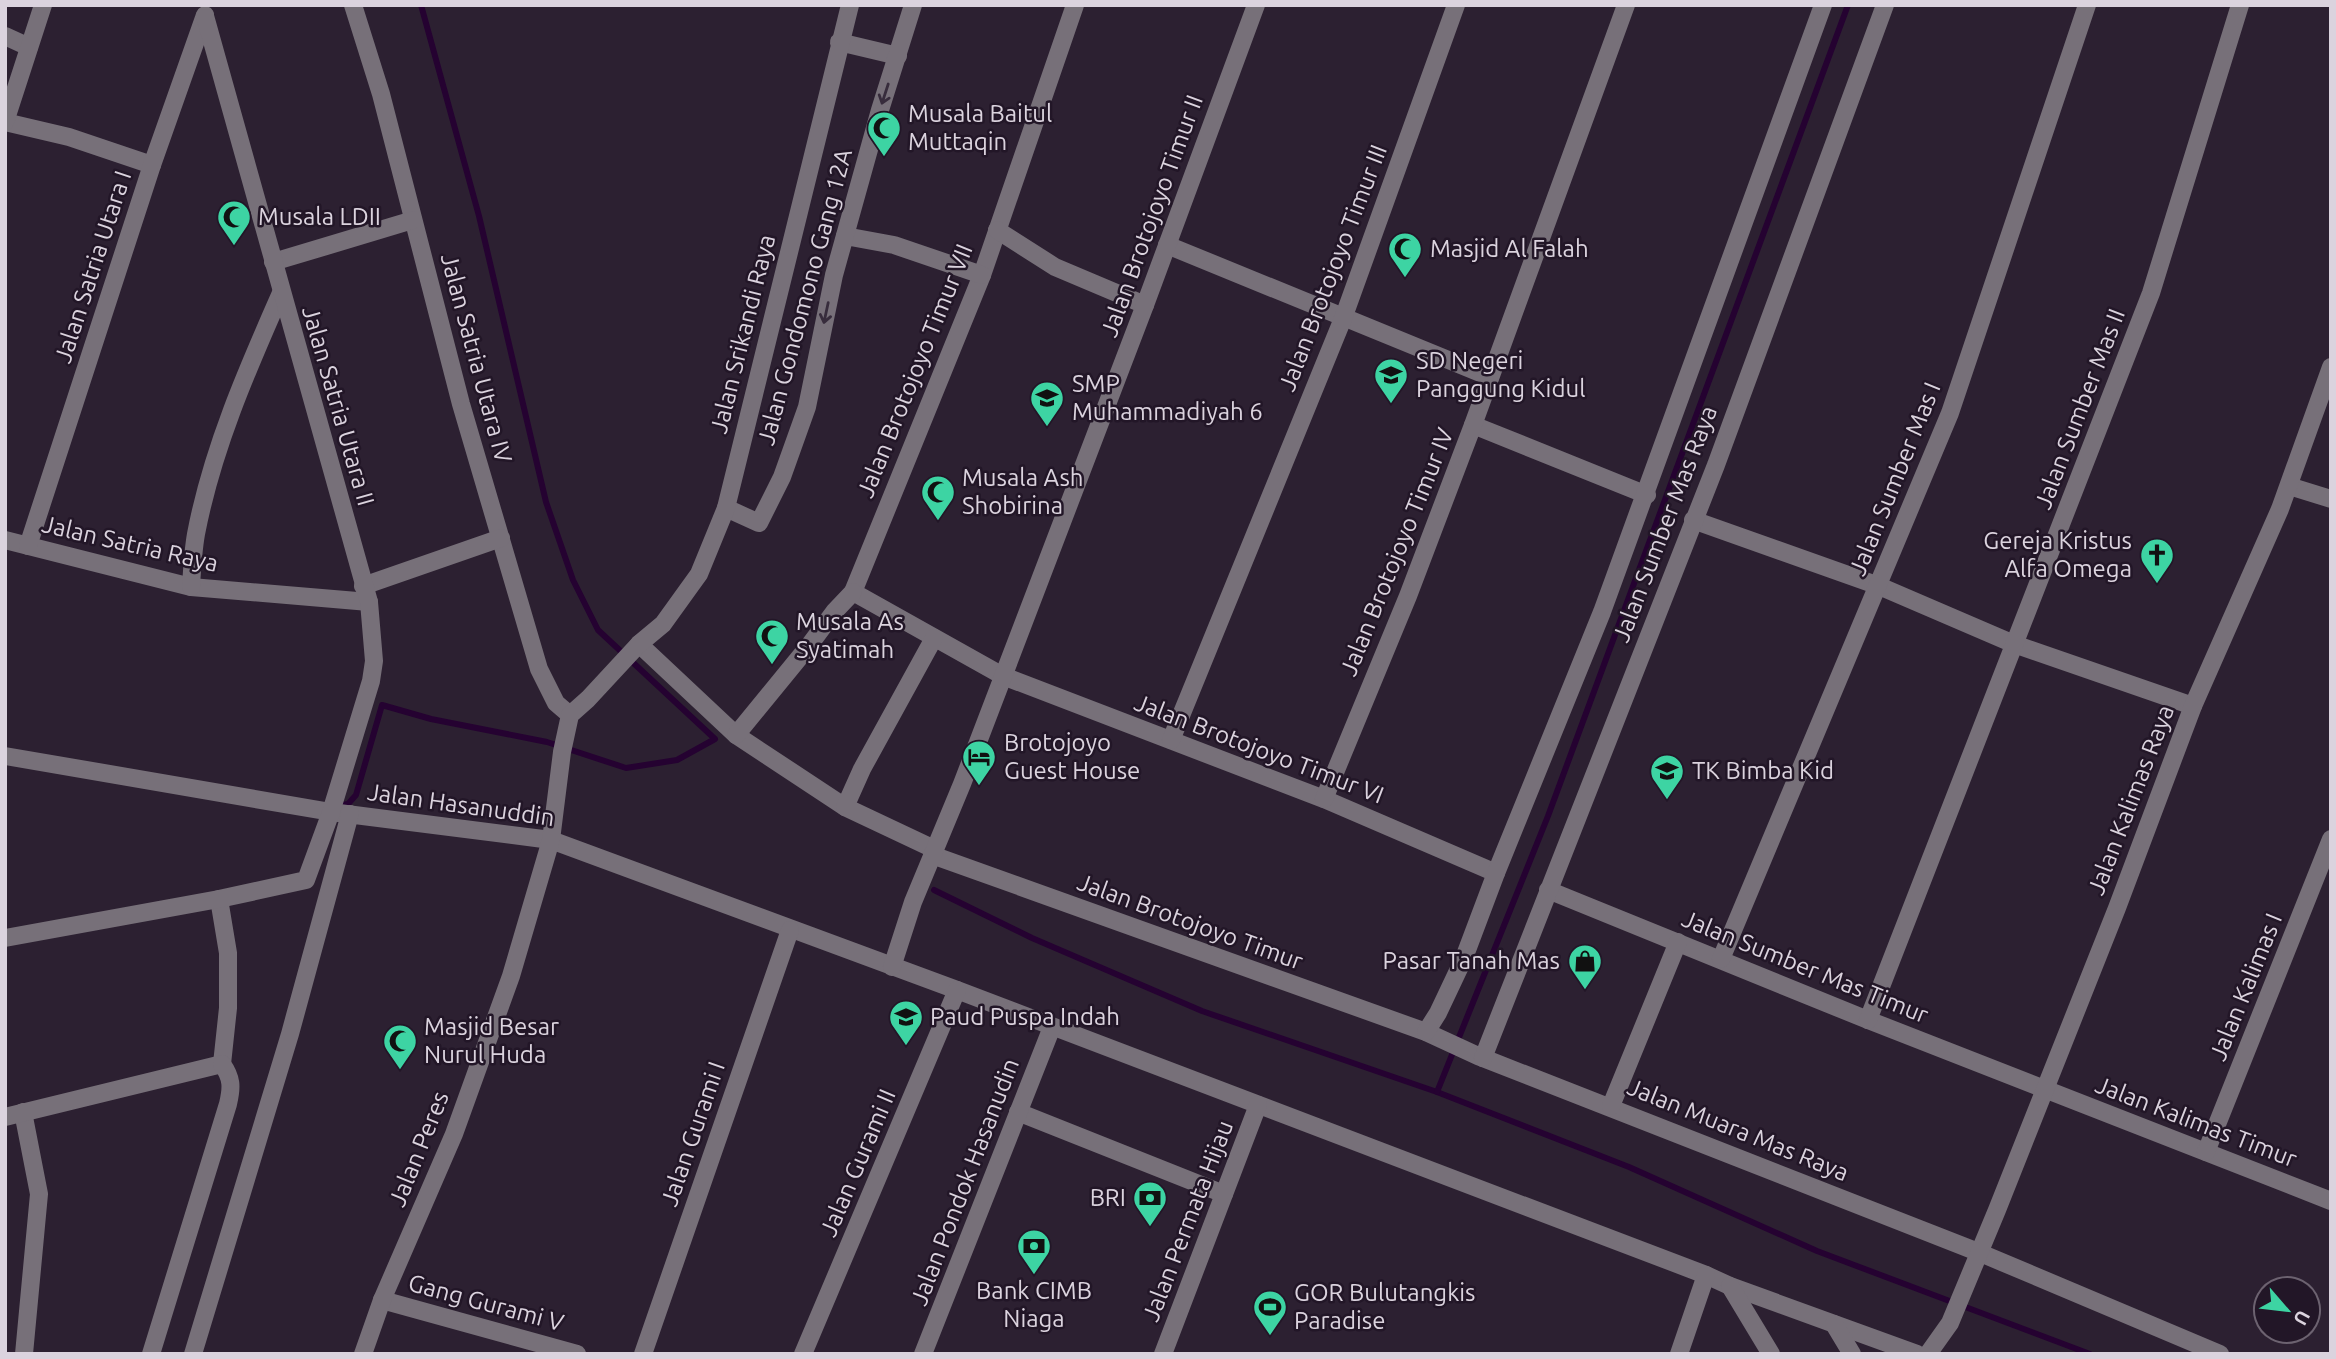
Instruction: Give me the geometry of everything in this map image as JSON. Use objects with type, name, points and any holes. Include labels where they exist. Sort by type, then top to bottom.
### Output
[{"type":"street","points":[[43,5],[5,122],[69,137],[152,164]]},
{"type":"street","name":"Jalan Satria Utara IV","points":[[353,5],[381,94],[461,404],[539,669],[556,703],[569,719]]},
{"type":"street","name":"Jalan Srikandi Raya","points":[[569,719],[637,647],[663,624],[699,574],[726,508],[850,5]]},
{"type":"street","name":"Jalan Gondomono Gang 12A","points":[[726,508],[758,523],[782,477],[807,407],[834,275],[880,110],[913,5]]},
{"type":"street","name":"Jalan Brotojoyo Timur VII","points":[[736,735],[853,592],[982,275],[1075,5]]},
{"type":"street","name":"Jalan Brotojoyo Timur II","points":[[892,967],[913,902],[962,784],[1256,5]]},
{"type":"street","name":"Jalan Brotojoyo Timur III","points":[[1171,740],[1344,316],[1456,5]]},
{"type":"street","name":"Jalan Brotojoyo Timur IV","points":[[1324,799],[1408,596],[1626,5]]},
{"type":"street","name":"Jalan Sumber Mas Raya","points":[[1429,1034],[1464,958],[1647,495],[1823,5]]},
{"type":"street","name":"Jalan Sumber Mas Raya","points":[[1480,1057],[1693,520],[1806,225],[1885,5]]},
{"type":"street","name":"Jalan Sumber Mas I","points":[[1721,959],[1950,413],[2087,5]]},
{"type":"street","name":"Jalan Sumber Mas II","points":[[1868,1020],[2151,293],[2241,5]]},
{"type":"street","name":"Jalan Satria Utara I","points":[[28,546],[152,164],[207,11]]},
{"type":"street","name":"Jalan Satria Utara II","points":[[207,11],[281,293],[366,594],[374,661],[371,681],[332,807],[306,880],[219,899]]},
{"type":"street","points":[[5,36],[29,47]]},
{"type":"street","points":[[839,42],[898,56]]},
{"type":"street","points":[[273,262],[413,220]]},
{"type":"street","points":[[997,230],[1055,267],[1145,305]]},
{"type":"street","points":[[845,236],[894,244],[982,275]]},
{"type":"street","points":[[1167,246],[1490,377]]},
{"type":"street","points":[[191,587],[196,535],[215,460],[242,381],[281,293]]},
{"type":"street","name":"Jalan Kalimas Raya","points":[[1928,1354],[1950,1323],[1979,1252],[2117,908],[2193,706],[2289,486],[2331,367]]},
{"type":"street","points":[[1473,425],[1647,495]]},
{"type":"street","points":[[2289,486],[2331,499]]},
{"type":"street","points":[[1693,520],[1879,586],[2014,644],[2193,706]]},
{"type":"street","points":[[366,594],[501,538]]},
{"type":"street","name":"Jalan Satria Raya","points":[[5,540],[191,587],[366,594]]},
{"type":"street","points":[[853,592],[1003,676]]},
{"type":"street","points":[[845,807],[862,769],[934,638]]},
{"type":"street","name":"Jalan Brotojoyo Timur","points":[[637,647],[736,735],[845,807],[933,852],[1429,1034],[1480,1057]]},
{"type":"street","name":"Jalan Brotojoyo Timur VI","points":[[1003,676],[1324,799],[1496,873]]},
{"type":"street","points":[[551,840],[569,719]]},
{"type":"street","name":"Jalan Hasanuddin","points":[[5,756],[332,807],[350,814],[551,840],[957,990],[1730,1286],[1917,1354]]},
{"type":"street","points":[[192,1354],[290,1034],[350,814]]},
{"type":"street","name":"Jalan Kalimas I","points":[[2206,1153],[2331,839]]},
{"type":"street","name":"Jalan Peres","points":[[363,1354],[382,1300],[454,1134],[507,989],[551,840]]},
{"type":"street","name":"Jalan Sumber Mas Timur","points":[[1548,890],[2044,1088]]},
{"type":"street","points":[[5,938],[219,899],[228,953],[228,1008],[222,1064],[231,1083],[228,1104],[151,1354]]},
{"type":"street","name":"Jalan Gurami I","points":[[643,1354],[790,930]]},
{"type":"street","points":[[1611,1106],[1678,942]]},
{"type":"street","name":"Jalan Gurami II","points":[[803,1354],[957,990]]},
{"type":"street","name":"Jalan Pondok Hasanudin","points":[[923,1354],[1052,1027]]},
{"type":"street","name":"Jalan Muara Mas Raya","points":[[1480,1057],[1979,1252],[2220,1354]]},
{"type":"street","points":[[24,1354],[39,1194],[14,1115],[222,1064]]},
{"type":"street","name":"Jalan Kalimas Timur","points":[[2044,1088],[2331,1201]]},
{"type":"street","name":"Jalan Permata Hijau","points":[[1163,1354],[1258,1105]]},
{"type":"street","points":[[1018,1112],[1224,1194]]},
{"type":"street","points":[[1679,1354],[1706,1275]]},
{"type":"street","points":[[1730,1286],[1771,1354]]},
{"type":"street","name":"Gang Gurami V","points":[[382,1300],[576,1354]]},
{"type":"street","points":[[1834,1324],[1852,1354]]},
{"type":"waterway","points":[[335,806],[348,804],[356,795],[382,705],[431,719],[547,742],[626,768],[677,760],[715,739],[598,630],[573,580],[546,502],[479,216],[421,5]]},
{"type":"waterway","points":[[1437,1092],[1548,816],[1848,5]]},
{"type":"waterway","points":[[934,890],[1032,938],[1202,1011],[1437,1092],[1629,1167],[1817,1251],[2090,1354]]},
{"type":"place","name":"Musala Baitul Muttaqin","points":[[884,158]]},
{"type":"place","name":"Musala LDII","points":[[234,247]]},
{"type":"place","name":"Masjid Al Falah","points":[[1405,279]]},
{"type":"place","name":"SD Negeri Panggung Kidul","points":[[1391,405]]},
{"type":"place","name":"SMP Muhammadiyah 6","points":[[1047,428]]},
{"type":"place","name":"Musala Ash Shobirina","points":[[938,522]]},
{"type":"place","name":"Gereja Kristus Alfa Omega","points":[[2157,585]]},
{"type":"place","name":"Musala As Syatimah","points":[[772,666]]},
{"type":"place","name":"Brotojoyo Guest House","points":[[979,787]]},
{"type":"place","name":"TK Bimba Kid","points":[[1667,801]]},
{"type":"place","name":"Pasar Tanah Mas","points":[[1585,991]]},
{"type":"place","name":"Paud Puspa Indah","points":[[906,1047]]},
{"type":"place","name":"Masjid Besar Nurul Huda","points":[[400,1071]]},
{"type":"place","name":"BRI","points":[[1150,1228]]},
{"type":"place","name":"Bank CIMB Niaga","points":[[1034,1276]]},
{"type":"place","name":"GOR Bulutangkis Paradise","points":[[1270,1337]]}]
